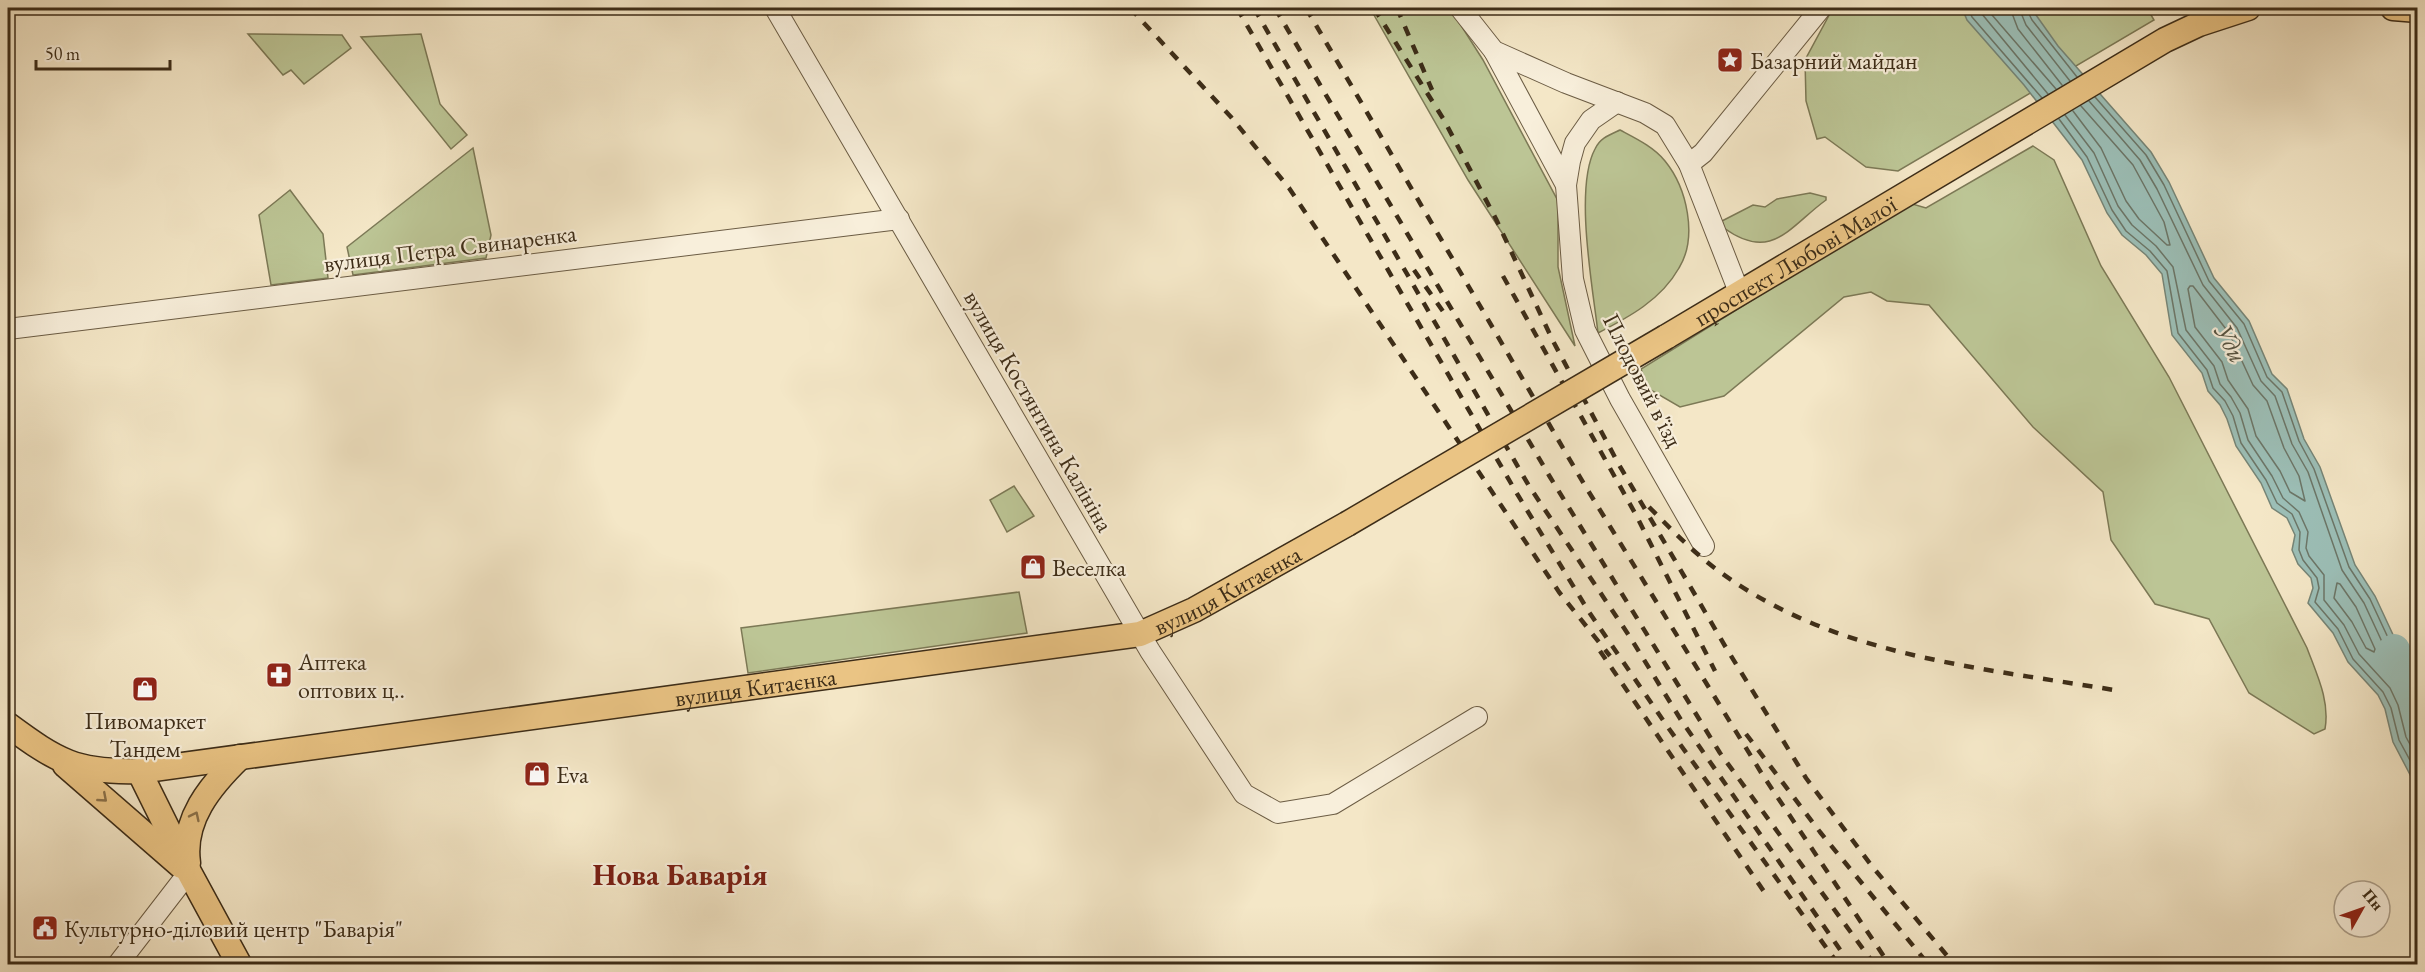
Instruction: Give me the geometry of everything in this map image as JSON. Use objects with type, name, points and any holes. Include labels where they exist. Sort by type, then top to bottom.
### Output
[{"type":"main road","name":"проспект Любові Малої","points":[[1347,524],[2165,40],[2199,24],[2248,8]]},
{"type":"main road","points":[[2393,8],[2418,10]]},
{"type":"main road","name":"вулиця Китаєнка","points":[[59,759],[87,770],[139,771],[1140,634],[1194,610],[1347,524]]},
{"type":"main road","points":[[8,725],[59,759],[189,872]]},
{"type":"main road","points":[[189,872],[185,844],[188,830],[219,776],[240,757]]},
{"type":"main road","points":[[139,771],[189,872],[239,964]]},
{"type":"street","name":"вулиця Костянтина Калініна","points":[[775,8],[1140,634],[1244,794],[1278,813],[1333,804],[1477,717]]},
{"type":"street","points":[[1460,8],[1494,51],[1566,185]]},
{"type":"street","points":[[1689,164],[1703,153],[1821,8]]},
{"type":"street","points":[[1494,51],[1566,83],[1645,113],[1665,125],[1689,164],[1739,292]]},
{"type":"street","name":"Плодовий в'їзд","points":[[1617,102],[1591,120],[1575,143],[1566,185],[1573,279],[1586,330],[1620,399],[1704,546]]},
{"type":"street","name":"вулиця Петра Свинаренка","points":[[8,328],[898,219]]},
{"type":"street","points":[[118,964],[189,872]]},
{"type":"green space","points":[[1370,8],[1450,8],[1483,60],[1558,201],[1558,267],[1575,346],[1468,180]]},
{"type":"green space","points":[[1833,8],[2147,8],[2154,20],[1898,171],[1866,167],[1825,137],[1817,139],[1806,101],[1805,60]]},
{"type":"green space","points":[[248,34],[342,35],[351,48],[304,84],[291,70],[283,75]]},
{"type":"green space","points":[[421,34],[440,104],[467,135],[451,149],[361,37]]},
{"type":"green space","points":[[1620,130],[1655,151],[1673,172],[1687,213],[1688,242],[1679,268],[1663,289],[1633,314],[1598,333],[1589,266],[1585,213],[1586,188],[1589,166],[1597,145],[1605,137]]},
{"type":"green space","points":[[2033,146],[2054,160],[2101,266],[2169,377],[2307,648],[2324,698],[2325,729],[2314,734],[2249,693],[2209,619],[2155,604],[2111,540],[2103,492],[2033,427],[1929,305],[1887,301],[1871,292],[1844,297],[1724,396],[1680,407],[1649,389],[1641,369],[1909,203],[1926,208]]},
{"type":"green space","points":[[473,148],[491,235],[486,258],[353,275],[347,247]]},
{"type":"green space","points":[[290,190],[323,234],[328,278],[271,285],[259,215]]},
{"type":"green space","points":[[1810,193],[1826,197],[1826,200],[1780,237],[1755,242],[1741,238],[1724,228],[1722,221],[1753,205],[1765,207],[1777,199]]},
{"type":"green space","points":[[1014,486],[1034,516],[1007,532],[990,500]]},
{"type":"green space","points":[[1019,592],[1027,633],[748,673],[741,628]]},
{"type":"water","points":[[1962,8],[2031,8],[2058,46],[2151,152],[2169,182],[2214,278],[2249,321],[2272,374],[2287,389],[2304,439],[2320,467],[2355,565],[2375,596],[2402,654],[2417,698],[2417,788],[2393,742],[2385,709],[2378,695],[2348,662],[2333,633],[2308,603],[2313,588],[2311,578],[2298,564],[2292,550],[2295,535],[2287,518],[2272,508],[2261,483],[2236,446],[2227,419],[2220,405],[2208,391],[2202,373],[2172,335],[2162,274],[2146,255],[2122,235],[2107,213],[2082,160],[2024,85],[1967,20]]},
{"type":"waterway","name":"Уди","points":[[2394,650],[2418,695]]},
{"type":"railway","points":[[1130,8],[1231,117],[1289,188],[1559,592],[1610,656]]},
{"type":"railway","points":[[1237,8],[1516,492],[1589,612],[1667,726],[1838,964]]},
{"type":"railway","points":[[1254,8],[1529,486],[1630,637],[1681,720],[1850,964]]},
{"type":"railway","points":[[1275,8],[1550,477],[1720,753],[1874,964]]},
{"type":"railway","points":[[1306,8],[1584,484],[1762,774],[1889,964]]},
{"type":"railway","points":[[1374,8],[1444,120],[1496,219],[1553,341],[1618,463],[1725,646],[1806,778],[1871,865],[1954,964]]},
{"type":"railway","points":[[1397,8],[1432,90]]},
{"type":"railway","points":[[1414,270],[1447,317]]},
{"type":"railway","points":[[1503,276],[1636,515],[1715,671]]},
{"type":"railway","points":[[1649,507],[1716,569],[1761,598],[1808,621],[1907,654],[1958,665],[2114,690]]},
{"type":"railway","points":[[1600,651],[1767,896]]},
{"type":"railway","points":[[1746,734],[1820,832],[1928,964]]},
{"type":"place","name":"Базарний майдан","points":[[1730,60]]},
{"type":"place","name":"Веселка","points":[[1033,567]]},
{"type":"place","name":"Аптека оптових ц‥","points":[[279,675]]},
{"type":"place","name":"Пивомаркет Тандем","points":[[145,689]]},
{"type":"place","name":"Eva","points":[[537,774]]},
{"type":"place","name":"Культурно-діловий центр \"Баварія\"","points":[[45,928]]},
{"type":"district","name":"Нова Баварія","points":[[680,874]]}]
